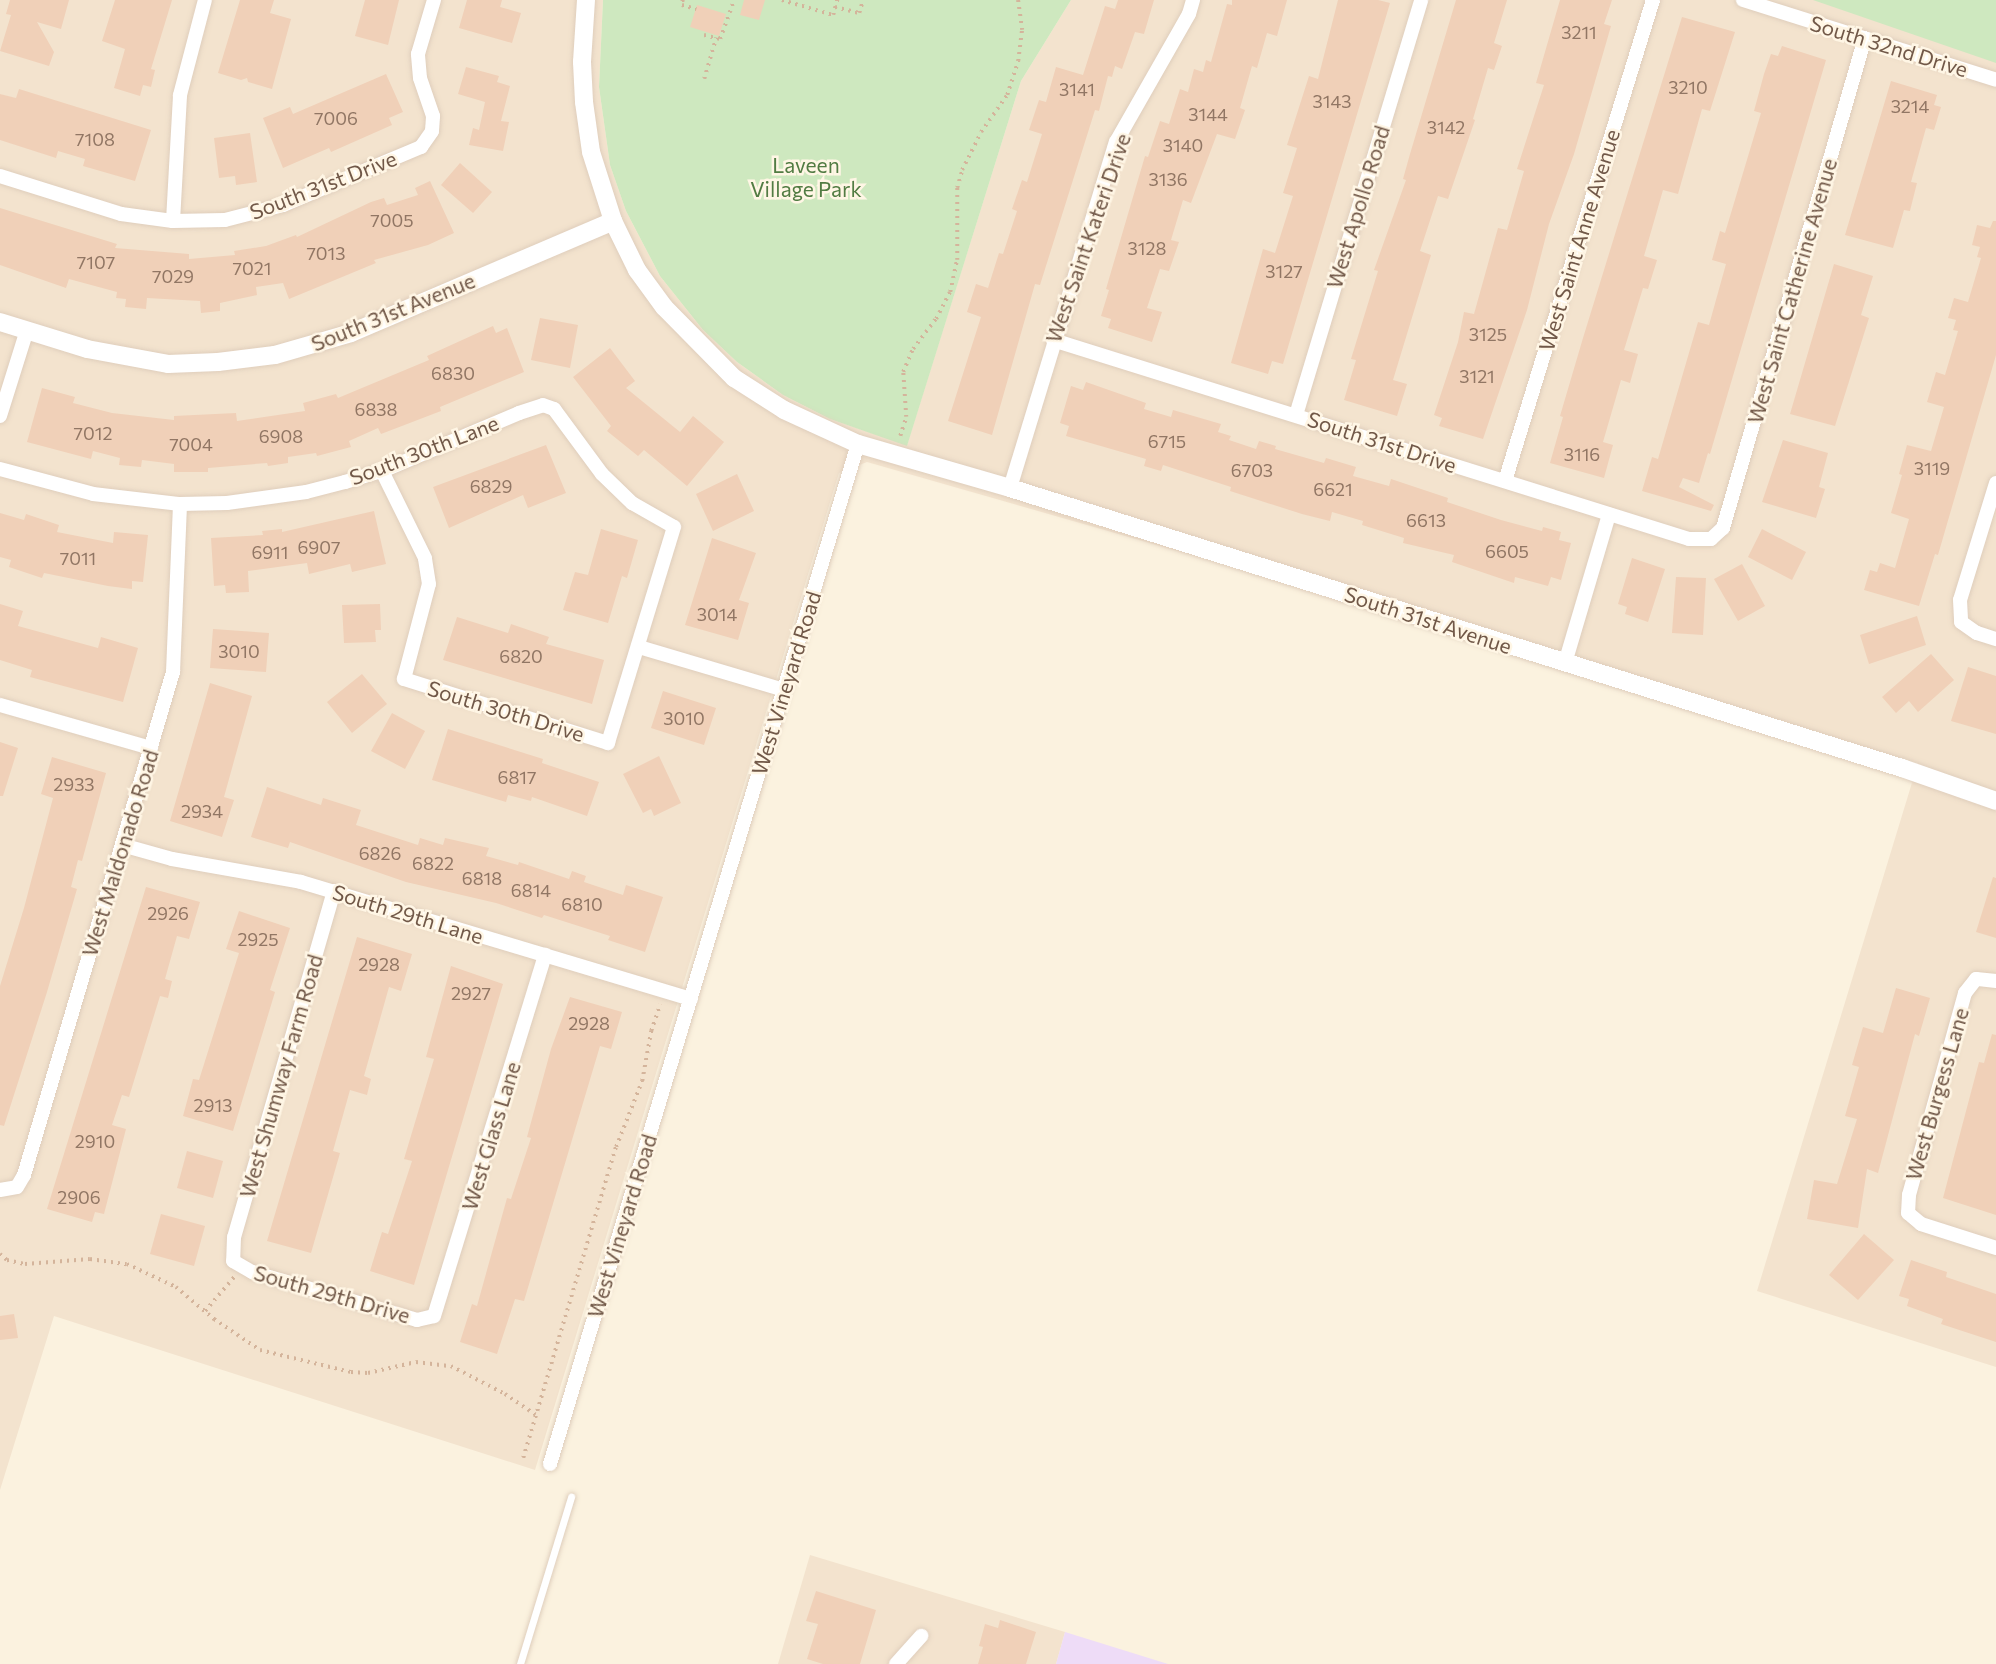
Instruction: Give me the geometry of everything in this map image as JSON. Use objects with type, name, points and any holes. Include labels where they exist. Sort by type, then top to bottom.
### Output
[{"type":"street","points":[[173,221],[180,95],[185,66],[205,0]]},
{"type":"street","name":"South 31st Drive","points":[[0,176],[121,214],[173,221],[225,220],[283,205],[421,147],[432,131],[433,116],[420,78],[418,54],[434,0]]},
{"type":"street","points":[[586,0],[582,62],[591,152],[613,221],[644,279],[664,307],[713,360],[759,396],[820,428],[858,444]]},
{"type":"street","name":"West Saint Kateri Drive","points":[[1010,488],[1116,142],[1189,14],[1193,0]]},
{"type":"street","name":"West Apollo Road","points":[[1296,415],[1421,0]]},
{"type":"street","name":"West Saint Anne Avenue","points":[[1506,481],[1653,0]]},
{"type":"street","name":"South 32nd Drive","points":[[1743,0],[1996,80]]},
{"type":"street","name":"West Saint Catherine Avenue","points":[[1711,539],[1723,528],[1865,38]]},
{"type":"street","name":"South 31st Avenue","points":[[0,322],[87,349],[169,364],[218,362],[275,355],[351,333],[613,221]]},
{"type":"street","points":[[0,416],[27,330]]},
{"type":"street","name":"South 31st Drive","points":[[1054,340],[1689,539],[1711,539]]},
{"type":"street","name":"South 30th Lane","points":[[0,469],[93,494],[180,504],[227,503],[306,492],[382,471],[543,405],[554,409],[602,474],[632,503],[674,527],[639,647]]},
{"type":"street","name":"South 31st Avenue","points":[[858,444],[1010,488],[1902,768],[1996,801]]},
{"type":"street","name":"West Vineyard Road","points":[[550,1464],[858,444]]},
{"type":"street","name":"South 30th Drive","points":[[382,471],[425,558],[429,584],[404,679],[608,743],[639,647]]},
{"type":"street","points":[[1996,482],[1961,600],[1961,622],[1977,633],[1996,639]]},
{"type":"street","name":"West Maldonado Road","points":[[6,1190],[21,1183],[24,1175],[174,662],[180,504]]},
{"type":"street","points":[[1565,663],[1609,514]]},
{"type":"street","points":[[639,647],[784,690]]},
{"type":"street","points":[[0,705],[151,748]]},
{"type":"street","name":"South 29th Lane","points":[[122,845],[172,859],[273,875],[334,891],[691,999]]},
{"type":"street","name":"West Shumway Farm Road","points":[[238,1264],[234,1237],[334,891]]},
{"type":"street","name":"West Glass Lane","points":[[434,1316],[545,955]]},
{"type":"street","name":"West Burgess Lane","points":[[1996,981],[1976,979],[1965,993],[1909,1195],[1908,1213],[1921,1224],[1996,1248]]},
{"type":"street","name":"South 29th Drive","points":[[238,1264],[417,1320],[434,1316]]},
{"type":"street","points":[[896,1664],[922,1636]]},
{"type":"lane","points":[[520,1664],[571,1497]]},
{"type":"path","points":[[684,0],[682,5],[695,9]]},
{"type":"path","points":[[704,35],[720,39],[734,0]]},
{"type":"path","points":[[782,0],[833,15],[837,0]]},
{"type":"path","points":[[835,7],[859,13],[863,0]]},
{"type":"path","points":[[900,436],[906,417],[903,372],[913,349],[936,319],[950,292],[957,260],[957,188],[962,170],[981,132],[1007,95],[1018,61],[1022,30],[1018,0]]},
{"type":"path","points":[[704,79],[716,38]]},
{"type":"path","points":[[523,1458],[617,1147],[642,1081],[651,1031],[664,991]]},
{"type":"path","points":[[0,1254],[7,1260],[25,1264],[90,1259],[127,1264],[167,1281],[260,1350],[287,1359],[368,1373],[416,1363],[451,1366],[505,1394],[536,1415]]},
{"type":"path","points":[[204,1311],[238,1264]]},
{"type":"shaded area","points":[[0,0],[603,0],[599,87],[610,165],[626,211],[660,276],[703,330],[737,362],[783,395],[830,419],[907,445],[1021,81],[1071,0],[1996,0],[1996,1367],[1757,1291],[1918,763],[867,462],[839,473],[535,1470],[54,1316],[0,1490]]},
{"type":"shaded area","points":[[810,1555],[1065,1632],[1056,1664],[778,1664]]},
{"type":"shaded area","points":[[1065,1632],[1168,1664],[1056,1664]]},
{"type":"green space","name":"Laveen Village Park","points":[[603,0],[1071,0],[1021,81],[907,446],[830,419],[783,395],[737,362],[703,330],[660,276],[626,211],[610,165],[599,87]]},
{"type":"green space","points":[[1813,0],[1996,0],[1996,63]]},
{"type":"building","points":[[10,0],[69,0],[61,29],[37,22],[54,52],[49,66],[0,51],[11,15],[6,14]]},
{"type":"building","points":[[115,0],[172,0],[151,69],[155,70],[151,87],[143,85],[140,96],[114,88],[125,49],[102,41]]},
{"type":"building","points":[[240,0],[274,0],[270,13],[291,19],[272,89],[248,82],[247,78],[241,80],[218,73]]},
{"type":"building","points":[[365,0],[399,0],[388,45],[355,36]]},
{"type":"building","points":[[467,0],[502,0],[500,7],[521,13],[512,43],[459,28]]},
{"type":"building","points":[[744,0],[765,0],[759,20],[740,15]]},
{"type":"building","points":[[1118,0],[1154,0],[1144,34],[1135,32],[1122,69],[1115,66],[1112,77],[1108,76],[1099,111],[1095,110],[1040,285],[1035,284],[992,435],[948,421],[981,317],[967,312],[976,284],[988,288],[999,253],[1003,254],[1017,211],[1012,209],[1022,180],[1027,182],[1042,134],[1029,130],[1039,100],[1046,102],[1056,67],[1083,75],[1105,6],[1115,9]]},
{"type":"building","points":[[1232,0],[1287,0],[1277,36],[1267,33],[1257,68],[1252,66],[1240,108],[1245,110],[1235,139],[1217,134],[1191,203],[1183,200],[1171,240],[1179,242],[1169,271],[1160,269],[1147,308],[1162,312],[1152,342],[1108,328],[1111,319],[1101,316],[1109,290],[1106,289],[1145,156],[1148,157],[1160,121],[1169,124],[1180,89],[1188,92],[1194,69],[1203,72],[1206,60],[1211,62],[1227,4],[1232,5]]},
{"type":"building","points":[[1338,0],[1378,0],[1390,3],[1283,364],[1272,361],[1268,374],[1231,363],[1263,249],[1275,253],[1293,196],[1283,193],[1297,148],[1287,145],[1309,76],[1318,79]]},
{"type":"building","points":[[1456,0],[1507,0],[1494,43],[1502,46],[1494,70],[1488,68],[1473,119],[1475,120],[1448,199],[1438,196],[1420,251],[1431,255],[1393,380],[1407,384],[1397,416],[1344,400],[1356,360],[1351,359],[1378,271],[1374,270],[1406,180],[1403,179]]},
{"type":"building","points":[[1560,0],[1612,0],[1604,24],[1611,26],[1574,154],[1549,224],[1527,310],[1483,439],[1439,426],[1442,418],[1434,415],[1458,342],[1464,312],[1474,314],[1498,228],[1507,230],[1524,171],[1517,169],[1544,85],[1536,83]]},
{"type":"building","points":[[697,5],[726,14],[719,36],[690,27]]},
{"type":"building","points":[[1682,17],[1735,32],[1710,111],[1702,109],[1678,194],[1663,190],[1644,256],[1657,260],[1648,289],[1643,288],[1624,350],[1638,354],[1630,383],[1621,380],[1603,442],[1613,445],[1604,478],[1550,463],[1563,417],[1560,416],[1583,338]]},
{"type":"building","points":[[1782,46],[1826,60],[1710,454],[1708,453],[1699,483],[1683,478],[1679,487],[1714,505],[1711,511],[1642,491],[1652,457],[1658,459],[1698,322],[1709,325],[1726,264],[1712,260],[1720,231],[1725,233],[1761,113],[1754,111],[1764,74],[1771,54],[1778,56]]},
{"type":"building","points":[[466,67],[499,76],[497,82],[510,86],[501,121],[509,122],[503,151],[469,145],[473,128],[479,130],[485,102],[458,94]]},
{"type":"building","points":[[386,74],[403,112],[389,118],[392,125],[331,152],[329,148],[283,168],[263,118],[290,107],[293,114]]},
{"type":"building","points":[[1891,81],[1937,95],[1934,105],[1941,107],[1934,130],[1926,128],[1911,182],[1917,183],[1910,211],[1904,210],[1893,248],[1845,235]]},
{"type":"building","points":[[19,89],[151,130],[135,181],[83,166],[85,159],[58,151],[56,158],[0,140],[0,94],[16,98]]},
{"type":"building","points":[[250,133],[257,182],[236,185],[235,176],[219,178],[214,138]]},
{"type":"building","points":[[460,163],[492,192],[473,213],[441,185]]},
{"type":"building","points":[[430,181],[454,233],[428,245],[374,260],[376,263],[289,299],[283,283],[256,287],[257,295],[220,303],[220,311],[201,313],[200,301],[147,298],[146,309],[125,307],[126,299],[116,298],[117,292],[69,279],[66,288],[0,265],[0,208],[117,244],[115,248],[189,254],[189,259],[235,255],[234,251],[266,246],[296,235],[297,237],[371,202],[384,198],[387,205],[418,195],[415,188]]},
{"type":"building","points":[[1993,221],[1996,221],[1996,355],[1938,555],[1935,554],[1919,606],[1864,590],[1870,570],[1877,572],[1880,563],[1895,568],[1909,519],[1891,513],[1907,445],[1931,451],[1944,407],[1927,402],[1936,372],[1945,375],[1958,331],[1953,330],[1956,320],[1948,318],[1954,298],[1968,302],[1981,258],[1977,257],[1980,247],[1972,245],[1977,225],[1990,228]]},
{"type":"building","points":[[1834,264],[1873,276],[1861,315],[1869,318],[1835,426],[1790,414]]},
{"type":"building","points":[[540,318],[578,325],[570,368],[531,360]]},
{"type":"building","points":[[493,326],[496,333],[507,328],[524,372],[440,407],[441,411],[381,434],[378,428],[349,441],[351,447],[317,456],[316,453],[288,457],[288,463],[268,466],[267,463],[208,468],[208,472],[174,472],[174,464],[142,460],[141,467],[119,465],[120,458],[93,451],[91,459],[27,442],[42,388],[75,397],[73,403],[112,413],[174,420],[174,416],[236,413],[237,421],[305,411],[303,403],[336,394],[338,398],[429,360],[427,356]]},
{"type":"building","points":[[610,348],[635,381],[626,388],[680,432],[693,416],[724,442],[687,486],[644,450],[638,456],[607,431],[611,426],[573,377]]},
{"type":"building","points":[[1086,382],[1146,403],[1144,409],[1171,417],[1173,410],[1221,424],[1218,432],[1231,436],[1229,440],[1256,449],[1259,441],[1276,446],[1275,449],[1324,463],[1326,458],[1356,467],[1353,476],[1389,486],[1391,479],[1448,498],[1447,502],[1501,520],[1542,531],[1543,527],[1561,532],[1559,540],[1571,543],[1561,580],[1551,577],[1548,586],[1515,577],[1514,583],[1452,562],[1454,555],[1403,543],[1404,538],[1362,525],[1363,521],[1332,512],[1330,521],[1302,514],[1230,491],[1231,487],[1163,465],[1161,471],[1144,466],[1146,459],[1066,436],[1069,426],[1060,423],[1071,386],[1083,390]]},
{"type":"building","points":[[1783,440],[1828,453],[1819,487],[1825,489],[1816,518],[1762,502]]},
{"type":"building","points":[[546,445],[566,493],[528,508],[523,495],[449,528],[433,487]]},
{"type":"building","points":[[737,474],[754,511],[713,531],[696,494]]},
{"type":"building","points":[[374,511],[386,564],[352,572],[350,564],[309,574],[307,563],[248,571],[249,592],[226,593],[225,585],[214,586],[211,538],[263,535],[262,531],[282,529],[282,532]]},
{"type":"building","points":[[0,513],[24,520],[26,514],[59,525],[57,532],[113,543],[114,532],[148,535],[143,582],[132,581],[132,589],[44,573],[42,578],[9,567],[11,560],[0,557]]},
{"type":"building","points":[[601,529],[638,540],[627,578],[622,576],[608,623],[563,610],[575,572],[588,575]]},
{"type":"building","points":[[1762,529],[1806,552],[1792,580],[1748,557]]},
{"type":"building","points":[[712,538],[756,553],[739,600],[749,603],[738,640],[685,625]]},
{"type":"building","points":[[1632,558],[1665,569],[1648,622],[1625,614],[1627,607],[1618,604]]},
{"type":"building","points":[[1742,564],[1765,606],[1738,621],[1714,579]]},
{"type":"building","points":[[1676,577],[1706,578],[1703,635],[1672,633]]},
{"type":"building","points":[[0,604],[23,611],[18,626],[98,648],[101,637],[138,648],[123,702],[30,677],[32,670],[0,660]]},
{"type":"building","points":[[380,604],[381,630],[375,630],[376,642],[344,643],[342,605]]},
{"type":"building","points":[[1917,616],[1926,645],[1869,664],[1860,635]]},
{"type":"building","points":[[457,617],[508,633],[511,624],[549,637],[546,644],[604,660],[592,704],[443,660]]},
{"type":"building","points":[[213,629],[269,633],[266,672],[210,668]]},
{"type":"building","points":[[1931,654],[1954,680],[1918,712],[1909,701],[1896,713],[1882,697]]},
{"type":"building","points":[[1968,667],[1996,676],[1996,734],[1951,721]]},
{"type":"building","points":[[362,674],[387,704],[352,733],[327,702]]},
{"type":"building","points":[[210,683],[252,696],[224,797],[234,800],[222,837],[170,821]]},
{"type":"building","points":[[663,691],[716,708],[704,745],[651,728]]},
{"type":"building","points":[[392,713],[425,731],[405,769],[371,751]]},
{"type":"building","points":[[448,729],[543,759],[542,763],[599,782],[587,816],[532,797],[531,801],[508,795],[506,802],[432,780]]},
{"type":"building","points":[[0,742],[18,748],[3,796],[0,796]]},
{"type":"building","points":[[659,756],[681,803],[654,816],[651,809],[643,813],[623,774]]},
{"type":"building","points":[[52,757],[106,773],[82,861],[78,860],[71,887],[77,889],[4,1126],[0,1125],[0,986],[53,798],[41,794]]},
{"type":"building","points":[[267,787],[321,805],[323,798],[361,810],[356,825],[418,845],[420,838],[443,845],[445,838],[489,848],[486,856],[518,865],[519,862],[569,879],[572,871],[586,876],[584,882],[623,895],[626,885],[663,897],[645,952],[608,940],[610,936],[544,915],[542,918],[496,903],[406,882],[290,842],[288,848],[251,837]]},
{"type":"building","points":[[1993,877],[1996,878],[1996,938],[1976,932]]},
{"type":"building","points":[[146,887],[200,902],[189,939],[177,936],[165,979],[172,981],[168,998],[160,996],[129,1097],[122,1095],[112,1125],[126,1129],[104,1214],[95,1212],[92,1222],[47,1209]]},
{"type":"building","points":[[239,911],[290,928],[270,990],[275,992],[233,1131],[183,1116],[193,1079],[199,1080],[239,953],[226,949]]},
{"type":"building","points":[[357,937],[412,954],[401,991],[389,987],[364,1076],[371,1079],[367,1095],[350,1090],[333,1151],[340,1153],[311,1253],[267,1241]]},
{"type":"building","points":[[451,966],[503,984],[414,1285],[370,1271],[382,1232],[388,1234],[412,1161],[404,1159],[434,1059],[426,1057]]},
{"type":"building","points":[[1896,988],[1930,998],[1919,1036],[1915,1034],[1878,1173],[1867,1169],[1858,1228],[1807,1219],[1814,1180],[1837,1184],[1857,1119],[1845,1116],[1859,1067],[1852,1065],[1863,1027],[1883,1033]]},
{"type":"building","points":[[570,997],[622,1012],[611,1049],[600,1046],[524,1301],[515,1299],[497,1354],[460,1342],[472,1304],[477,1306],[507,1198],[511,1199],[531,1138],[527,1137],[551,1049]]},
{"type":"building","points":[[1992,1034],[1996,1035],[1996,1215],[1943,1198],[1979,1062],[1984,1063]]},
{"type":"building","points":[[187,1151],[223,1161],[213,1198],[177,1188]]},
{"type":"building","points":[[161,1214],[205,1226],[194,1266],[150,1254]]},
{"type":"building","points":[[1864,1234],[1894,1260],[1858,1300],[1829,1275]]},
{"type":"building","points":[[1911,1260],[1947,1272],[1946,1277],[1996,1294],[1996,1342],[1941,1324],[1943,1319],[1907,1306],[1909,1299],[1899,1296]]},
{"type":"building","points":[[14,1314],[18,1338],[0,1340],[0,1316]]},
{"type":"building","points":[[816,1591],[876,1610],[860,1664],[823,1664],[807,1659],[818,1624],[806,1621]]},
{"type":"building","points":[[1000,1620],[1036,1632],[1026,1664],[978,1664],[983,1647],[979,1646],[985,1624],[998,1628]]}]
